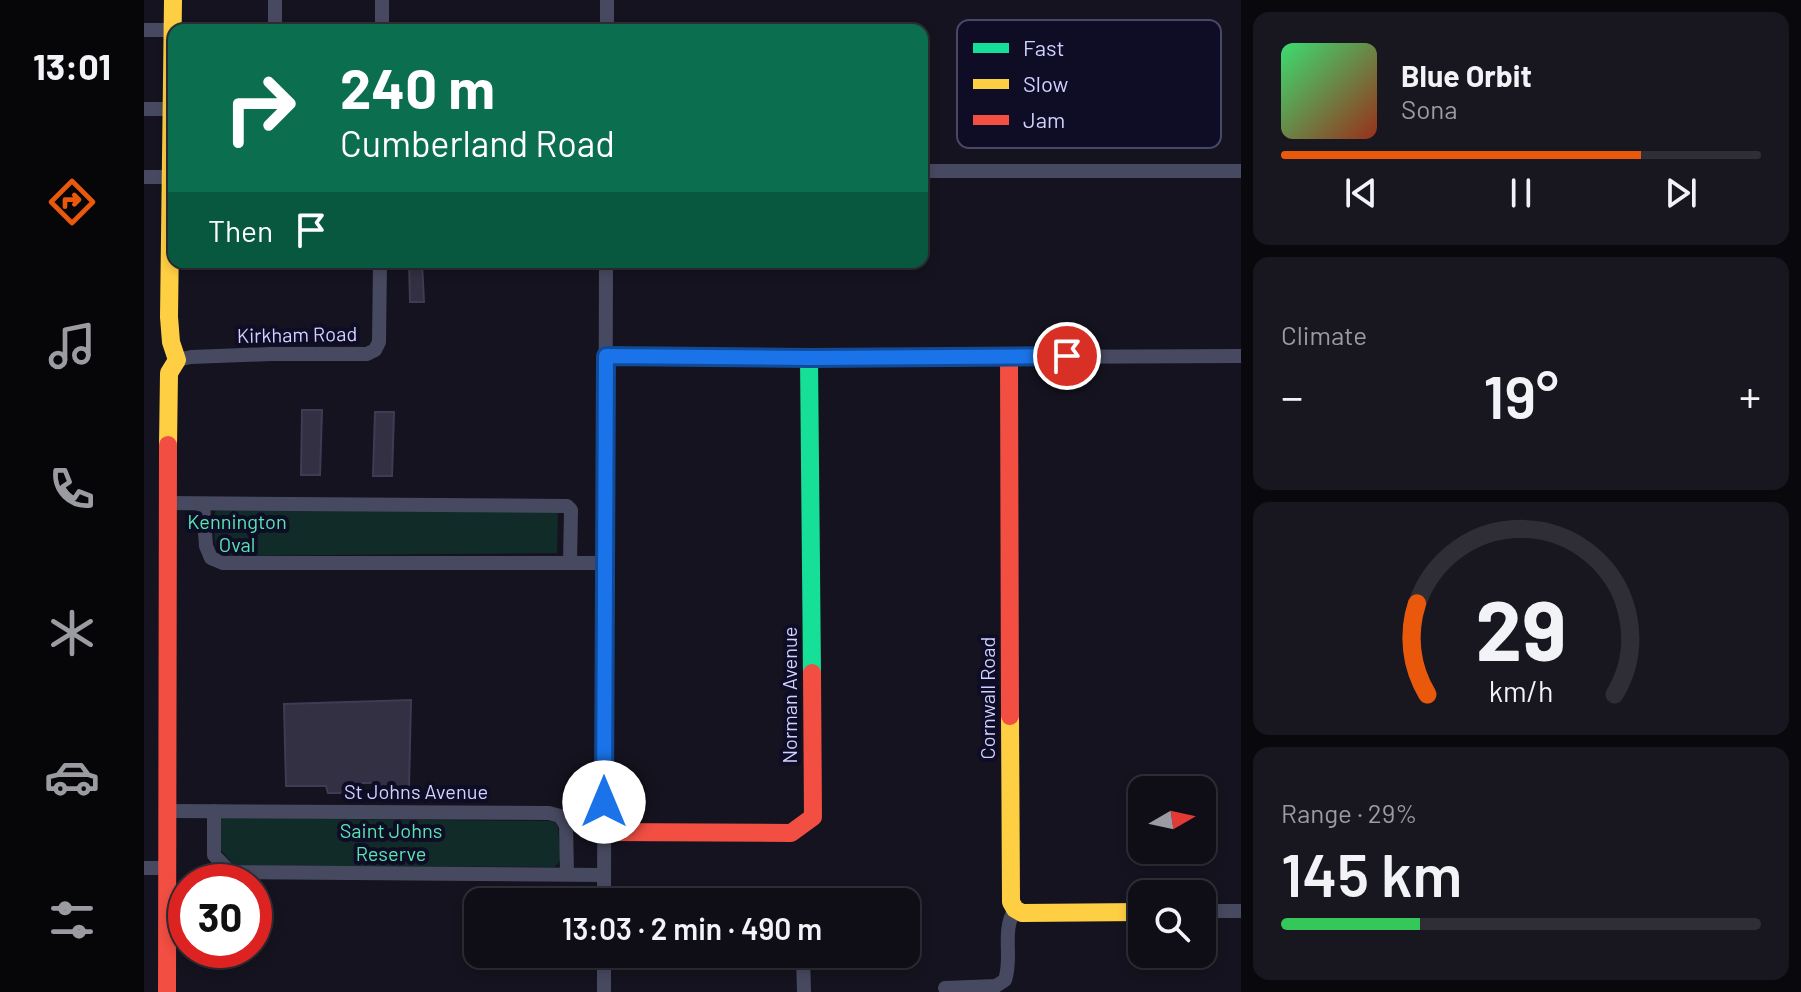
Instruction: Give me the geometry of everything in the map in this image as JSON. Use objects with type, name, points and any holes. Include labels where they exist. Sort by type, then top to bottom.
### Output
[{"type":"street","points":[[172,24],[173,0]]},
{"type":"street","points":[[275,0],[275,24]]},
{"type":"street","points":[[382,0],[382,24]]},
{"type":"street","points":[[607,0],[607,24]]},
{"type":"street","points":[[144,30],[168,30]]},
{"type":"street","points":[[144,109],[168,109]]},
{"type":"street","points":[[928,171],[1241,171]]},
{"type":"street","points":[[144,177],[168,177]]},
{"type":"street","points":[[168,864],[169,373],[177,360],[169,332],[170,268]]},
{"type":"street","name":"Kirkham Road","points":[[177,360],[271,354],[367,354],[375,350],[379,342],[380,268]]},
{"type":"street","points":[[604,888],[606,268]]},
{"type":"street","points":[[606,356],[1241,356]]},
{"type":"street","name":"Cornwall Road","points":[[1009,357],[1011,898],[1015,909]]},
{"type":"street","name":"Norman Avenue","points":[[604,832],[791,833],[813,817],[809,358]]},
{"type":"street","points":[[167,503],[567,506],[571,510],[570,562]]},
{"type":"street","points":[[203,504],[206,546],[211,558],[223,563],[605,563]]},
{"type":"street","name":"St Johns Avenue","points":[[169,811],[549,813],[560,816],[566,826],[567,873]]},
{"type":"street","points":[[214,811],[214,855],[230,872],[604,875]]},
{"type":"street","points":[[144,868],[168,868],[167,992]]},
{"type":"street","points":[[945,988],[996,986],[1005,980],[1008,922],[1015,909],[1025,913],[1128,912]]},
{"type":"street","points":[[1216,911],[1241,911]]},
{"type":"street","points":[[604,968],[604,992]]},
{"type":"street","points":[[803,968],[804,992]]},
{"type":"green space","name":"Kennington Oval","points":[[219,508],[558,511],[557,553],[223,556],[214,536],[215,512]]},
{"type":"green space","name":"Saint Johns Reserve","points":[[220,818],[548,821],[555,822],[558,828],[561,859],[555,867],[272,866],[232,864],[221,850]]},
{"type":"building","points":[[409,268],[422,268],[424,302],[410,302]]},
{"type":"building","points":[[302,410],[322,410],[320,475],[301,475]]},
{"type":"building","points":[[375,412],[394,412],[392,476],[373,476]]},
{"type":"building","points":[[411,700],[409,787],[349,783],[349,793],[328,793],[326,786],[286,786],[284,704]]},
{"type":"traffic: fast","points":[[809,358],[812,673]]},
{"type":"traffic: slow","points":[[173,0],[173,24]]},
{"type":"traffic: slow","points":[[168,445],[169,373],[177,360],[171,342],[170,268]]},
{"type":"traffic: slow","points":[[1010,716],[1011,902],[1015,909],[1022,913],[1128,912]]},
{"type":"traffic: jam","points":[[1009,357],[1010,716]]},
{"type":"traffic: jam","points":[[167,992],[168,445]]},
{"type":"traffic: jam","points":[[604,832],[791,833],[813,817],[812,673]]},
{"type":"route","points":[[604,802],[606,356],[1067,356]]}]
